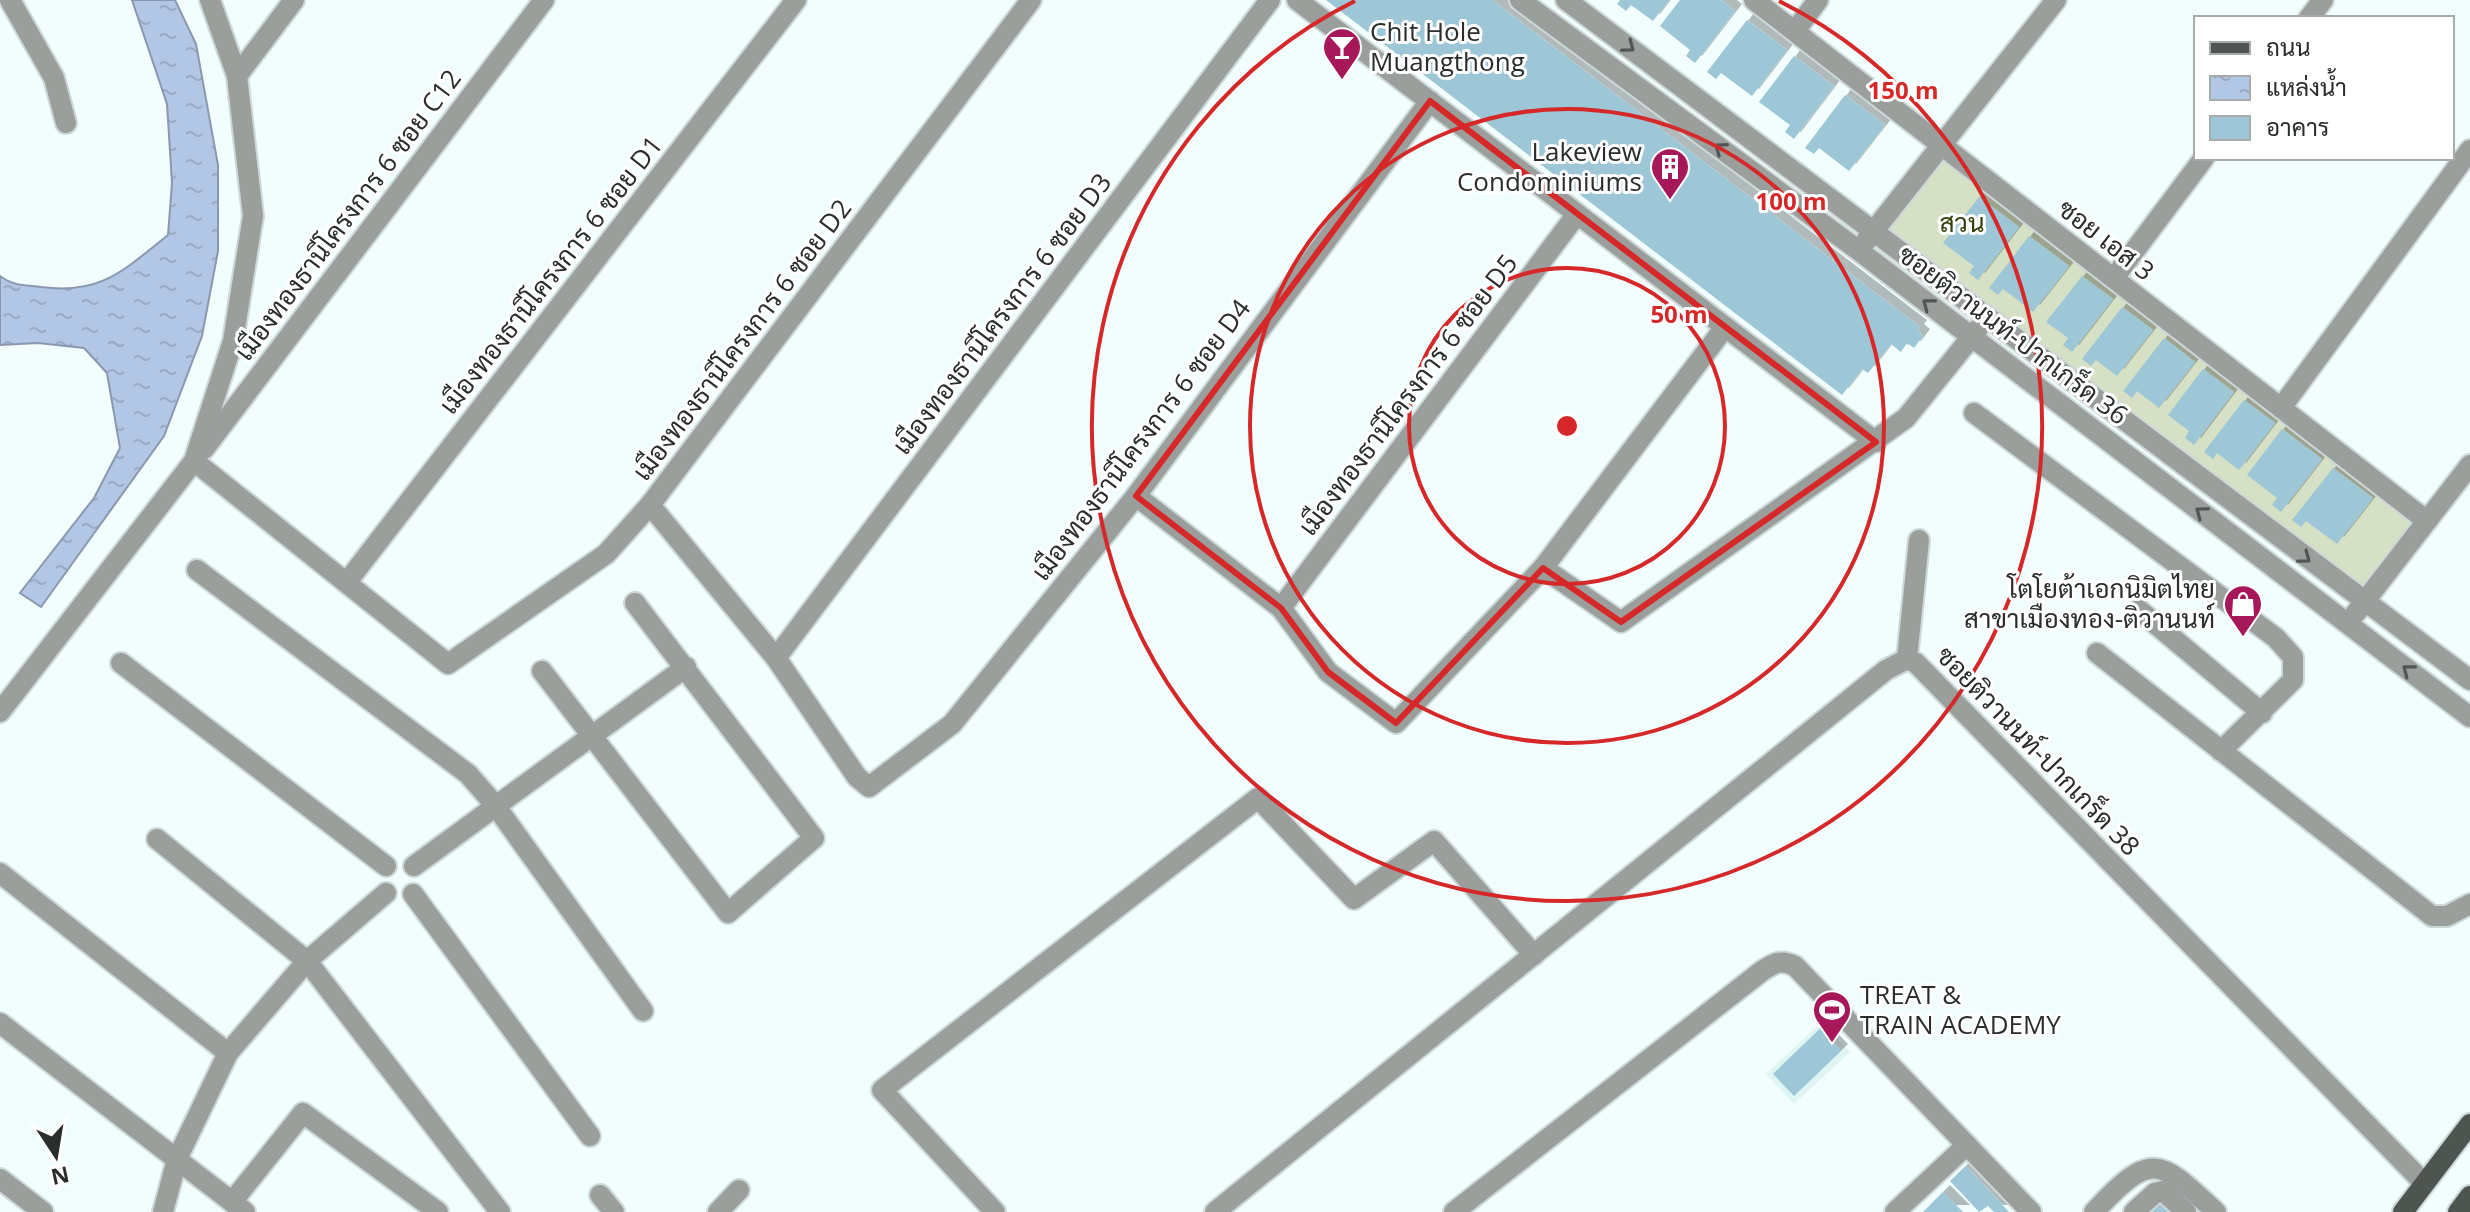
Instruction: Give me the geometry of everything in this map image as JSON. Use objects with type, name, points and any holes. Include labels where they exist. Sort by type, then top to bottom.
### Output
[{"type":"main road","points":[[2403,1212],[2470,1124]]},
{"type":"main road","points":[[2458,1212],[2470,1196]]},
{"type":"street","points":[[10,0],[54,78],[66,123]]},
{"type":"street","points":[[210,0],[237,76],[253,216],[233,341],[194,461],[347,582]]},
{"type":"street","points":[[237,76],[294,0]]},
{"type":"street","name":"เมืองทองธานีโครงการ 6 ซอย C12","points":[[0,712],[544,0]]},
{"type":"street","name":"เมืองทองธานีโครงการ 6 ซอย D1","points":[[347,582],[796,0]]},
{"type":"street","name":"เมืองทองธานีโครงการ 6 ซอย D2","points":[[347,582],[448,664],[606,554],[650,505],[1031,0]]},
{"type":"street","name":"เมืองทองธานีโครงการ 6 ซอย D3","points":[[776,658],[1270,0]]},
{"type":"street","points":[[1297,0],[1876,442]]},
{"type":"street","name":"ซอยติวานนท์-ปากเกร็ด 36","points":[[1520,0],[1858,250],[2470,717]]},
{"type":"street","name":"ซอยติวานนท์-ปากเกร็ด 36","points":[[1566,0],[1989,317],[2363,603],[2470,680]]},
{"type":"street","name":"ซอย เอส 3","points":[[1754,0],[2427,521]]},
{"type":"street","points":[[1795,31],[1818,0]]},
{"type":"street","points":[[1858,250],[2056,0]]},
{"type":"street","points":[[2311,16],[2323,0]]},
{"type":"street","name":"เมืองทองธานีโครงการ 6 ซอย D4","points":[[776,658],[857,777],[869,787],[952,724],[1136,496],[1430,101]]},
{"type":"street","points":[[2281,408],[2470,150]]},
{"type":"street","points":[[2114,278],[2202,160]]},
{"type":"street","name":"เมืองทองธานีโครงการ 6 ซอย D5","points":[[1281,608],[1577,214]]},
{"type":"street","points":[[1543,568],[1621,622],[1906,418],[1989,317]]},
{"type":"street","points":[[1136,496],[1281,608],[1328,672],[1396,723],[1543,568],[1725,327]]},
{"type":"street","points":[[1974,413],[2276,638],[2293,657],[2293,680],[2221,751]]},
{"type":"street","points":[[2347,623],[2470,465]]},
{"type":"street","points":[[650,505],[776,658]]},
{"type":"street","points":[[1907,659],[1919,540]]},
{"type":"street","points":[[197,570],[468,774],[495,805],[643,1011]]},
{"type":"street","points":[[542,671],[728,913],[814,838],[635,603]]},
{"type":"street","points":[[2139,610],[2262,713]]},
{"type":"street","points":[[2097,653],[2432,916],[2447,916],[2470,904]]},
{"type":"street","name":"ซอยติวานนท์-ปากเกร็ด 38","points":[[1215,1212],[1886,670],[1907,659],[1916,663],[2424,1183]]},
{"type":"street","points":[[121,663],[386,866]]},
{"type":"street","points":[[414,866],[686,667]]},
{"type":"street","points":[[995,1212],[882,1090],[1258,798],[1354,899],[1434,841],[1534,955]]},
{"type":"street","points":[[157,839],[307,961],[500,1212]]},
{"type":"street","points":[[400,861],[414,866],[419,880],[413,894],[400,899],[386,893],[380,880],[386,866],[400,861]]},
{"type":"street","points":[[0,873],[228,1053]]},
{"type":"street","points":[[163,1212],[177,1159],[228,1053],[307,961],[386,893]]},
{"type":"street","points":[[413,894],[590,1136]]},
{"type":"street","points":[[1454,1212],[1775,963],[1786,962],[1795,966],[2031,1212]]},
{"type":"street","points":[[0,1023],[239,1207],[303,1113],[438,1212]]},
{"type":"street","points":[[1895,1212],[1967,1145]]},
{"type":"street","points":[[2094,1212],[2142,1169],[2158,1166],[2175,1174],[2216,1212]]},
{"type":"street","points":[[0,1179],[43,1212]]},
{"type":"street","points":[[718,1212],[739,1190]]},
{"type":"street","points":[[2134,1212],[2155,1193],[2163,1191],[2186,1212]]},
{"type":"street","points":[[600,1195],[614,1212]]},
{"type":"highlighted area","points":[[1430,101],[1876,442],[1621,622],[1543,568],[1396,723],[1328,672],[1281,608],[1136,496]]},
{"type":"shaded area","points":[[1822,1022],[1850,1052],[1794,1104],[1766,1074]]},
{"type":"green space","name":"สวน","points":[[1942,146],[2427,521],[2369,591],[1883,224]]},
{"type":"water","points":[[132,0],[175,0],[196,44],[218,165],[218,251],[202,336],[164,436],[41,607],[20,593],[94,498],[120,448],[107,373],[84,348],[38,343],[0,345],[0,276],[14,283],[41,287],[80,287],[124,269],[168,235],[172,183],[167,104]]},
{"type":"building","name":"Lakeview Condominiums","points":[[1326,0],[1492,0],[1920,327],[1917,331],[1923,336],[1914,348],[1907,343],[1901,352],[1891,344],[1868,373],[1862,369],[1842,395]]},
{"type":"building","points":[[1620,0],[1669,0],[1653,21],[1631,5],[1626,11],[1617,4]]},
{"type":"building","points":[[1680,0],[1721,0],[1735,11],[1695,63],[1686,56],[1690,50],[1660,26]]},
{"type":"building","points":[[1747,20],[1787,50],[1752,96],[1721,73],[1716,79],[1707,72]]},
{"type":"building","points":[[1794,56],[1834,86],[1794,139],[1785,132],[1790,125],[1759,102]]},
{"type":"building","points":[[1845,95],[1885,125],[1849,171],[1819,148],[1814,154],[1805,148]]},
{"type":"building","points":[[1979,197],[2019,227],[1978,280],[1969,273],[1974,266],[1943,243]]},
{"type":"building","points":[[2029,236],[2069,266],[2033,312],[2003,289],[1998,295],[1989,288]]},
{"type":"building","points":[[2082,276],[2113,299],[2072,352],[2063,345],[2068,338],[2046,322]]},
{"type":"building","points":[[2122,307],[2153,330],[2117,376],[2096,360],[2091,366],[2082,359]]},
{"type":"building","points":[[2164,338],[2195,362],[2159,408],[2137,391],[2132,398],[2123,391]]},
{"type":"building","points":[[2203,369],[2234,392],[2194,445],[2185,438],[2189,431],[2168,415]]},
{"type":"building","points":[[2244,400],[2275,423],[2239,470],[2217,453],[2213,459],[2204,452]]},
{"type":"building","points":[[2282,429],[2322,459],[2281,512],[2272,505],[2277,498],[2247,475]]},
{"type":"building","points":[[2333,468],[2373,498],[2337,544],[2306,521],[2301,527],[2292,520]]},
{"type":"building","points":[[1820,1029],[1841,1051],[1794,1096],[1773,1074]]},
{"type":"building","points":[[1966,1166],[2009,1212],[1994,1212],[1988,1206],[1979,1212],[1950,1181]]},
{"type":"building","points":[[1943,1192],[1963,1212],[1923,1212]]},
{"type":"building","points":[[2157,1200],[2172,1212],[2148,1212]]},
{"type":"place","name":"Chit Hole Muangthong","points":[[1342,81]]},
{"type":"place","name":"Lakeview Condominiums","points":[[1670,201]]},
{"type":"place","name":"โตโยต้าเอกนิมิตไทย สาขาเมืองทอง-ติวานนท์","points":[[2243,638]]},
{"type":"place","name":"TREAT & TRAIN ACADEMY","points":[[1832,1044]]}]
